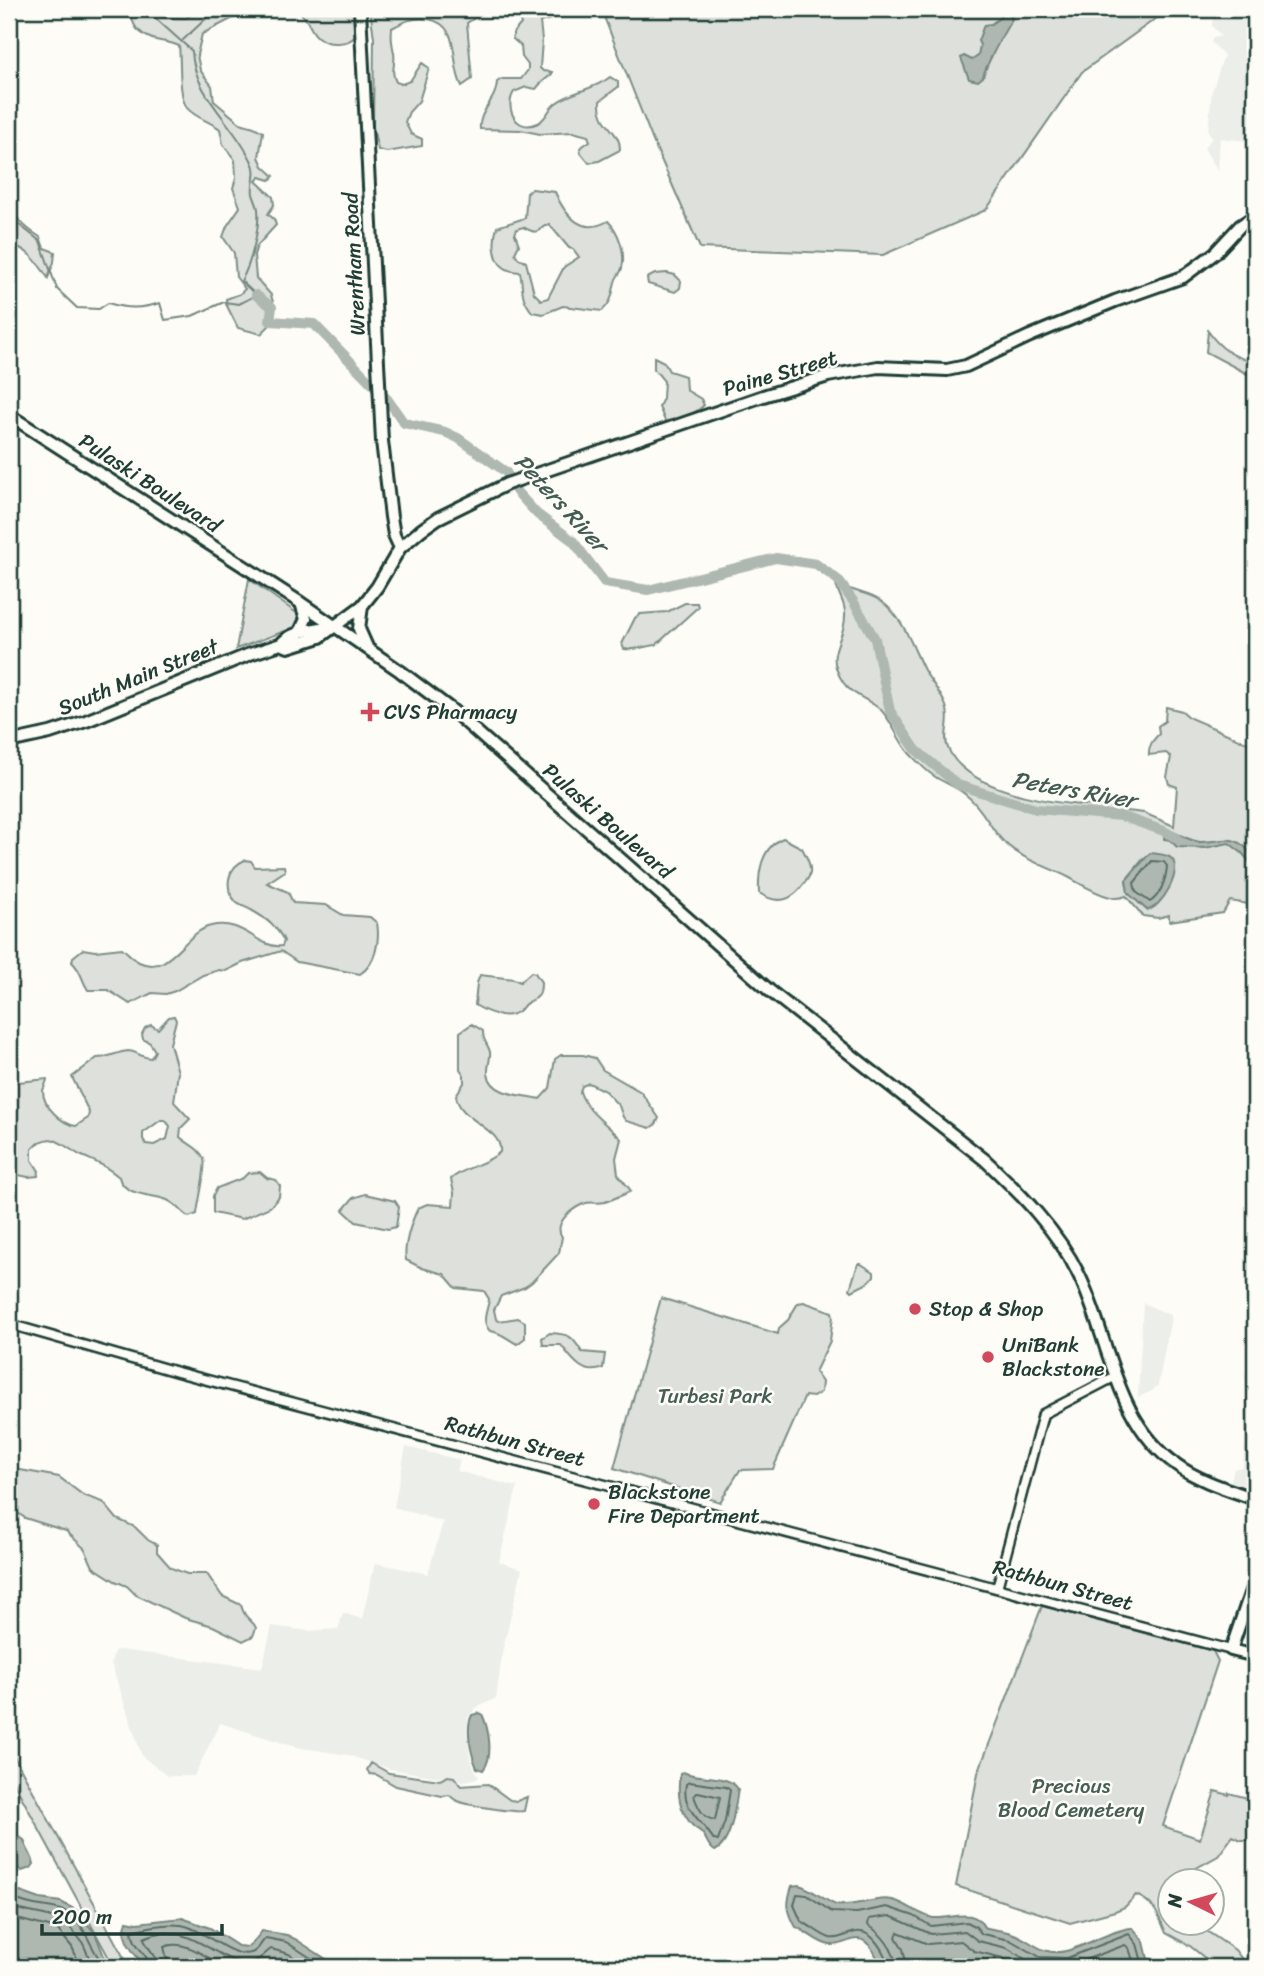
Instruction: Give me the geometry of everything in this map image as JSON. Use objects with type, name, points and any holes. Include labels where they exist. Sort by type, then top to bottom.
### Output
[{"type":"main road","name":"Wrentham Road","points":[[360,9],[379,401],[394,535],[404,544]]},
{"type":"main road","name":"Paine Street","points":[[404,544],[438,518],[511,483],[758,397],[828,376],[878,367],[947,370],[965,366],[1115,301],[1183,277],[1215,253],[1240,226],[1255,216]]},
{"type":"main road","name":"Pulaski Boulevard","points":[[9,415],[301,603],[453,711],[770,990],[983,1158],[1011,1184],[1049,1229],[1077,1271],[1088,1294],[1131,1413],[1154,1446],[1179,1467],[1255,1499]]},
{"type":"main road","points":[[335,627],[362,606],[404,544]]},
{"type":"main road","points":[[299,634],[306,619],[301,603]]},
{"type":"main road","points":[[362,606],[359,629],[368,650]]},
{"type":"main road","name":"South Main Street","points":[[9,742],[50,733],[86,721],[244,656],[281,644],[286,638],[317,628],[335,627]]},
{"type":"main road","name":"South Main Street","points":[[281,644],[288,647],[320,637],[335,627]]},
{"type":"main road","points":[[1231,1650],[1255,1579]]},
{"type":"main road","name":"Rathbun Street","points":[[1231,1650],[1255,1656]]},
{"type":"street","name":"Rathbun Street","points":[[9,1324],[177,1372],[1231,1650]]},
{"type":"street","points":[[997,1588],[1043,1413],[1116,1376]]},
{"type":"shaded area","points":[[1214,9],[1255,9],[1255,142],[1220,138],[1218,171],[1204,148],[1212,138],[1208,131],[1212,91],[1224,55],[1211,42],[1213,38],[1221,36],[1212,26]]},
{"type":"shaded area","points":[[1143,1303],[1170,1315],[1171,1318],[1158,1385],[1138,1397]]},
{"type":"shaded area","points":[[1248,1365],[1255,1365],[1255,1498],[1229,1487],[1234,1469],[1243,1467],[1248,1393],[1245,1377]]},
{"type":"shaded area","points":[[406,1447],[460,1460],[457,1471],[517,1487],[499,1562],[522,1569],[503,1648],[496,1698],[476,1708],[468,1717],[470,1759],[479,1778],[464,1781],[390,1769],[348,1755],[296,1747],[220,1723],[194,1776],[167,1776],[142,1756],[111,1663],[114,1651],[262,1668],[272,1626],[308,1631],[338,1629],[343,1613],[362,1619],[375,1563],[428,1574],[443,1522],[394,1507]]},
{"type":"green space","points":[[126,9],[151,9],[163,17],[186,18],[200,9],[262,9],[239,15],[202,34],[197,55],[200,70],[212,86],[214,101],[240,123],[263,132],[259,157],[263,166],[274,176],[270,180],[260,177],[256,181],[273,197],[274,205],[268,214],[276,225],[257,246],[254,255],[256,278],[271,295],[275,309],[271,324],[261,334],[238,328],[226,304],[226,299],[245,289],[236,277],[234,253],[223,237],[240,207],[233,188],[236,178],[235,160],[223,144],[220,129],[194,114],[184,102],[179,46],[142,34],[135,27]]},
{"type":"green space","points":[[295,9],[357,9],[357,33],[352,39],[343,42],[323,40],[315,35],[304,17]]},
{"type":"green space","points":[[370,9],[482,9],[481,14],[467,23],[472,79],[462,86],[451,37],[439,23],[418,19],[392,28],[393,74],[396,82],[402,84],[410,81],[422,63],[429,68],[419,101],[409,112],[405,122],[411,134],[422,139],[422,146],[387,152],[378,150],[373,128],[374,38]]},
{"type":"green space","points":[[516,9],[567,9],[558,17],[540,22],[540,68],[552,74],[536,89],[526,87],[514,92],[510,105],[514,117],[524,125],[538,123],[553,105],[562,99],[610,77],[618,82],[618,87],[600,101],[600,110],[617,137],[620,150],[589,163],[580,148],[590,141],[588,136],[573,132],[540,134],[521,130],[480,129],[482,117],[497,82],[502,79],[521,79],[528,70],[522,57],[521,46],[513,39],[513,33],[521,24]]},
{"type":"green space","points":[[601,9],[1169,9],[1082,72],[986,210],[883,255],[700,248],[653,141]]},
{"type":"green space","points":[[532,189],[555,192],[569,216],[582,225],[599,225],[608,221],[615,231],[621,243],[623,262],[610,301],[602,311],[563,306],[543,314],[532,312],[524,297],[520,272],[510,271],[499,263],[495,245],[497,227],[525,218],[527,193]],"holes":[[[549,224],[579,257],[564,267],[548,298],[541,300],[534,293],[526,262],[515,253],[519,245],[515,234],[517,229],[523,227],[536,232]]]},
{"type":"green space","points":[[9,196],[14,200],[11,209],[17,218],[40,237],[44,248],[55,252],[48,278],[27,253],[9,244]]},
{"type":"green space","points":[[667,273],[675,275],[681,281],[680,288],[675,292],[648,284],[647,278]]},
{"type":"green space","points":[[1208,331],[1228,351],[1255,363],[1255,378],[1206,352]]},
{"type":"green space","points":[[654,357],[664,362],[669,371],[685,376],[686,390],[701,399],[704,405],[696,412],[665,421],[659,407],[663,398],[664,381],[654,369]]},
{"type":"green space","points":[[249,579],[298,614],[300,622],[296,627],[236,649]]},
{"type":"green space","points":[[839,582],[849,589],[875,598],[896,616],[946,706],[948,748],[959,764],[976,777],[999,788],[1050,801],[1099,806],[1118,805],[1127,811],[1144,813],[1174,826],[1177,787],[1169,784],[1167,777],[1171,757],[1166,753],[1149,755],[1151,743],[1159,734],[1158,726],[1165,721],[1166,707],[1182,711],[1190,718],[1255,746],[1255,905],[1230,901],[1223,913],[1169,921],[1169,915],[1158,918],[1143,916],[1126,896],[1114,898],[1099,893],[1010,848],[972,800],[931,774],[910,754],[881,710],[843,682],[837,671],[835,654],[843,631],[845,611],[836,586]],"holes":[[[1143,859],[1147,910],[1131,894],[1126,880]]]},
{"type":"green space","points":[[685,603],[697,603],[698,607],[656,645],[624,649],[622,644],[635,618],[640,614],[667,612]]},
{"type":"green space","points":[[783,838],[802,848],[810,871],[798,891],[788,898],[777,900],[759,893],[759,877],[770,847]]},
{"type":"green space","points":[[245,860],[251,861],[255,867],[284,866],[285,871],[267,883],[288,892],[293,903],[326,905],[343,915],[370,917],[377,923],[376,951],[365,970],[360,974],[297,962],[281,951],[226,971],[219,970],[203,975],[175,991],[166,994],[152,993],[130,1004],[108,990],[88,990],[72,962],[73,957],[83,949],[95,951],[122,948],[139,962],[160,964],[201,930],[222,925],[232,926],[273,946],[282,946],[284,941],[274,927],[232,896],[229,884],[231,872]]},
{"type":"green space","points":[[531,972],[535,973],[541,982],[539,994],[514,1014],[490,1013],[475,1005],[480,975],[520,982]]},
{"type":"green space","points":[[174,1016],[176,1020],[170,1044],[178,1072],[174,1102],[190,1119],[181,1128],[180,1137],[200,1152],[205,1163],[197,1214],[189,1217],[167,1200],[126,1188],[119,1177],[109,1169],[51,1139],[32,1149],[32,1160],[39,1171],[38,1176],[9,1173],[9,1083],[47,1079],[43,1090],[49,1108],[59,1118],[76,1126],[88,1118],[89,1112],[72,1077],[97,1058],[128,1051],[151,1058],[155,1051],[150,1043],[143,1039],[142,1034],[145,1028],[151,1025],[158,1029],[169,1017]],"holes":[[[165,1120],[170,1126],[167,1139],[154,1145],[146,1144],[143,1133]]]},
{"type":"green space","points":[[472,1024],[483,1031],[490,1052],[488,1074],[491,1081],[502,1091],[540,1099],[550,1088],[555,1059],[561,1055],[583,1055],[595,1058],[603,1070],[641,1092],[659,1118],[650,1128],[626,1121],[619,1106],[605,1091],[589,1083],[582,1086],[580,1092],[587,1106],[621,1139],[616,1158],[618,1174],[631,1191],[605,1202],[583,1204],[568,1214],[561,1222],[559,1253],[532,1282],[501,1296],[494,1310],[496,1319],[499,1321],[518,1318],[525,1322],[525,1338],[517,1344],[487,1327],[485,1319],[489,1299],[484,1291],[456,1288],[444,1274],[406,1260],[405,1254],[418,1208],[427,1204],[453,1206],[451,1179],[500,1152],[495,1137],[464,1112],[456,1095],[464,1083],[464,1075],[460,1069],[460,1032]]},
{"type":"green space","points":[[260,1172],[267,1178],[276,1180],[280,1186],[279,1197],[270,1207],[242,1219],[213,1213],[213,1196],[217,1188],[243,1178],[248,1173]]},
{"type":"green space","points":[[365,1194],[395,1201],[399,1207],[396,1227],[388,1229],[356,1222],[343,1210],[353,1198]]},
{"type":"green space","points":[[858,1264],[874,1272],[874,1276],[866,1284],[852,1291],[850,1289]]},
{"type":"green space","name":"Turbesi Park","points":[[661,1298],[778,1334],[779,1328],[788,1320],[798,1303],[804,1302],[832,1312],[830,1341],[815,1372],[822,1382],[821,1392],[813,1397],[805,1396],[773,1469],[740,1470],[720,1502],[614,1468]]},
{"type":"green space","points":[[550,1333],[570,1337],[582,1352],[605,1354],[603,1368],[589,1370],[578,1365],[561,1345],[543,1345],[542,1338]]},
{"type":"green space","points":[[9,1468],[59,1477],[83,1495],[103,1502],[117,1519],[135,1527],[157,1545],[157,1552],[171,1568],[187,1574],[207,1574],[222,1596],[241,1605],[256,1628],[253,1636],[243,1641],[213,1626],[185,1618],[136,1595],[127,1586],[93,1567],[85,1549],[66,1531],[25,1518],[18,1513],[9,1499]]},
{"type":"green space","name":"Precious Blood Cemetery","points":[[1042,1606],[1213,1651],[1218,1661],[1163,1826],[1200,1839],[1215,1791],[1229,1793],[1255,1800],[1255,1840],[1241,1840],[1233,1836],[1218,1856],[1196,1868],[1156,1868],[1156,1913],[1152,1906],[1136,1895],[1125,1907],[1070,1923],[956,1886],[978,1773]]},
{"type":"green space","points":[[9,1747],[129,1967],[114,1967],[9,1774]]},
{"type":"green space","points":[[371,1763],[389,1773],[440,1780],[448,1776],[454,1777],[461,1786],[488,1784],[510,1800],[517,1801],[527,1797],[524,1811],[463,1803],[449,1795],[442,1796],[396,1786],[370,1774],[367,1770]]},
{"type":"green space","name":"Precious Blood Cemetery","points":[[1175,1938],[1217,1938],[1235,1950],[1245,1963],[1243,1967],[1216,1967]]},
{"type":"water","points":[[1005,14],[1010,14],[1012,19],[983,77],[978,81],[969,79],[961,58],[964,56],[972,60],[978,56],[978,41],[984,25],[991,24]]},
{"type":"water","points":[[1165,828],[1197,842],[1236,841],[1255,857],[1255,868],[1229,843],[1205,848],[1177,847],[1170,840],[1164,839]]},
{"type":"water","points":[[1150,853],[1170,857],[1175,865],[1175,872],[1164,897],[1147,910],[1128,893],[1126,880]]},
{"type":"water","points":[[479,1713],[485,1720],[489,1743],[488,1758],[483,1770],[477,1768],[469,1734],[472,1715]]},
{"type":"water","points":[[683,1772],[727,1781],[738,1789],[729,1833],[721,1847],[715,1851],[688,1820],[682,1808],[679,1788],[680,1774]]},
{"type":"water","points":[[9,1829],[24,1840],[34,1864],[31,1868],[22,1871],[9,1861]]},
{"type":"water","points":[[799,1885],[837,1905],[890,1900],[931,1917],[975,1917],[984,1927],[1011,1933],[1050,1952],[1066,1951],[1133,1928],[1144,1942],[1148,1959],[1164,1964],[1163,1967],[881,1967],[872,1949],[861,1940],[830,1945],[796,1927],[788,1903],[792,1886]]},
{"type":"water","points":[[9,1888],[40,1899],[61,1902],[76,1910],[95,1933],[104,1956],[116,1967],[9,1967]]},
{"type":"water","points":[[182,1918],[210,1928],[238,1946],[248,1947],[262,1931],[287,1935],[326,1959],[334,1967],[144,1967],[126,1940],[127,1921],[137,1923]]},
{"type":"waterway","name":"Peters River","points":[[9,217],[40,241],[57,289],[77,308],[99,309],[108,303],[134,308],[160,303],[165,320],[192,316],[224,302],[239,304],[256,295],[241,281],[251,256],[258,226],[258,209],[253,194],[254,166],[207,96],[194,67],[192,51],[145,9]]},
{"type":"waterway","points":[[183,40],[211,14],[223,9]]},
{"type":"waterway","name":"Peters River","points":[[256,295],[272,307],[270,321],[314,324],[388,400],[404,423],[445,432],[458,438],[506,472],[516,491],[537,514],[573,541],[605,583],[648,590],[776,558],[816,564],[838,580],[875,639],[890,711],[916,750],[958,785],[1036,809],[1121,816],[1164,831],[1178,839]]},
{"type":"place","name":"CVS Pharmacy","points":[[370,712]]},
{"type":"place","name":"Stop & Shop","points":[[915,1309]]},
{"type":"place","name":"UniBank Blackstone","points":[[988,1357]]},
{"type":"place","name":"Blackstone Fire Department","points":[[594,1504]]}]
